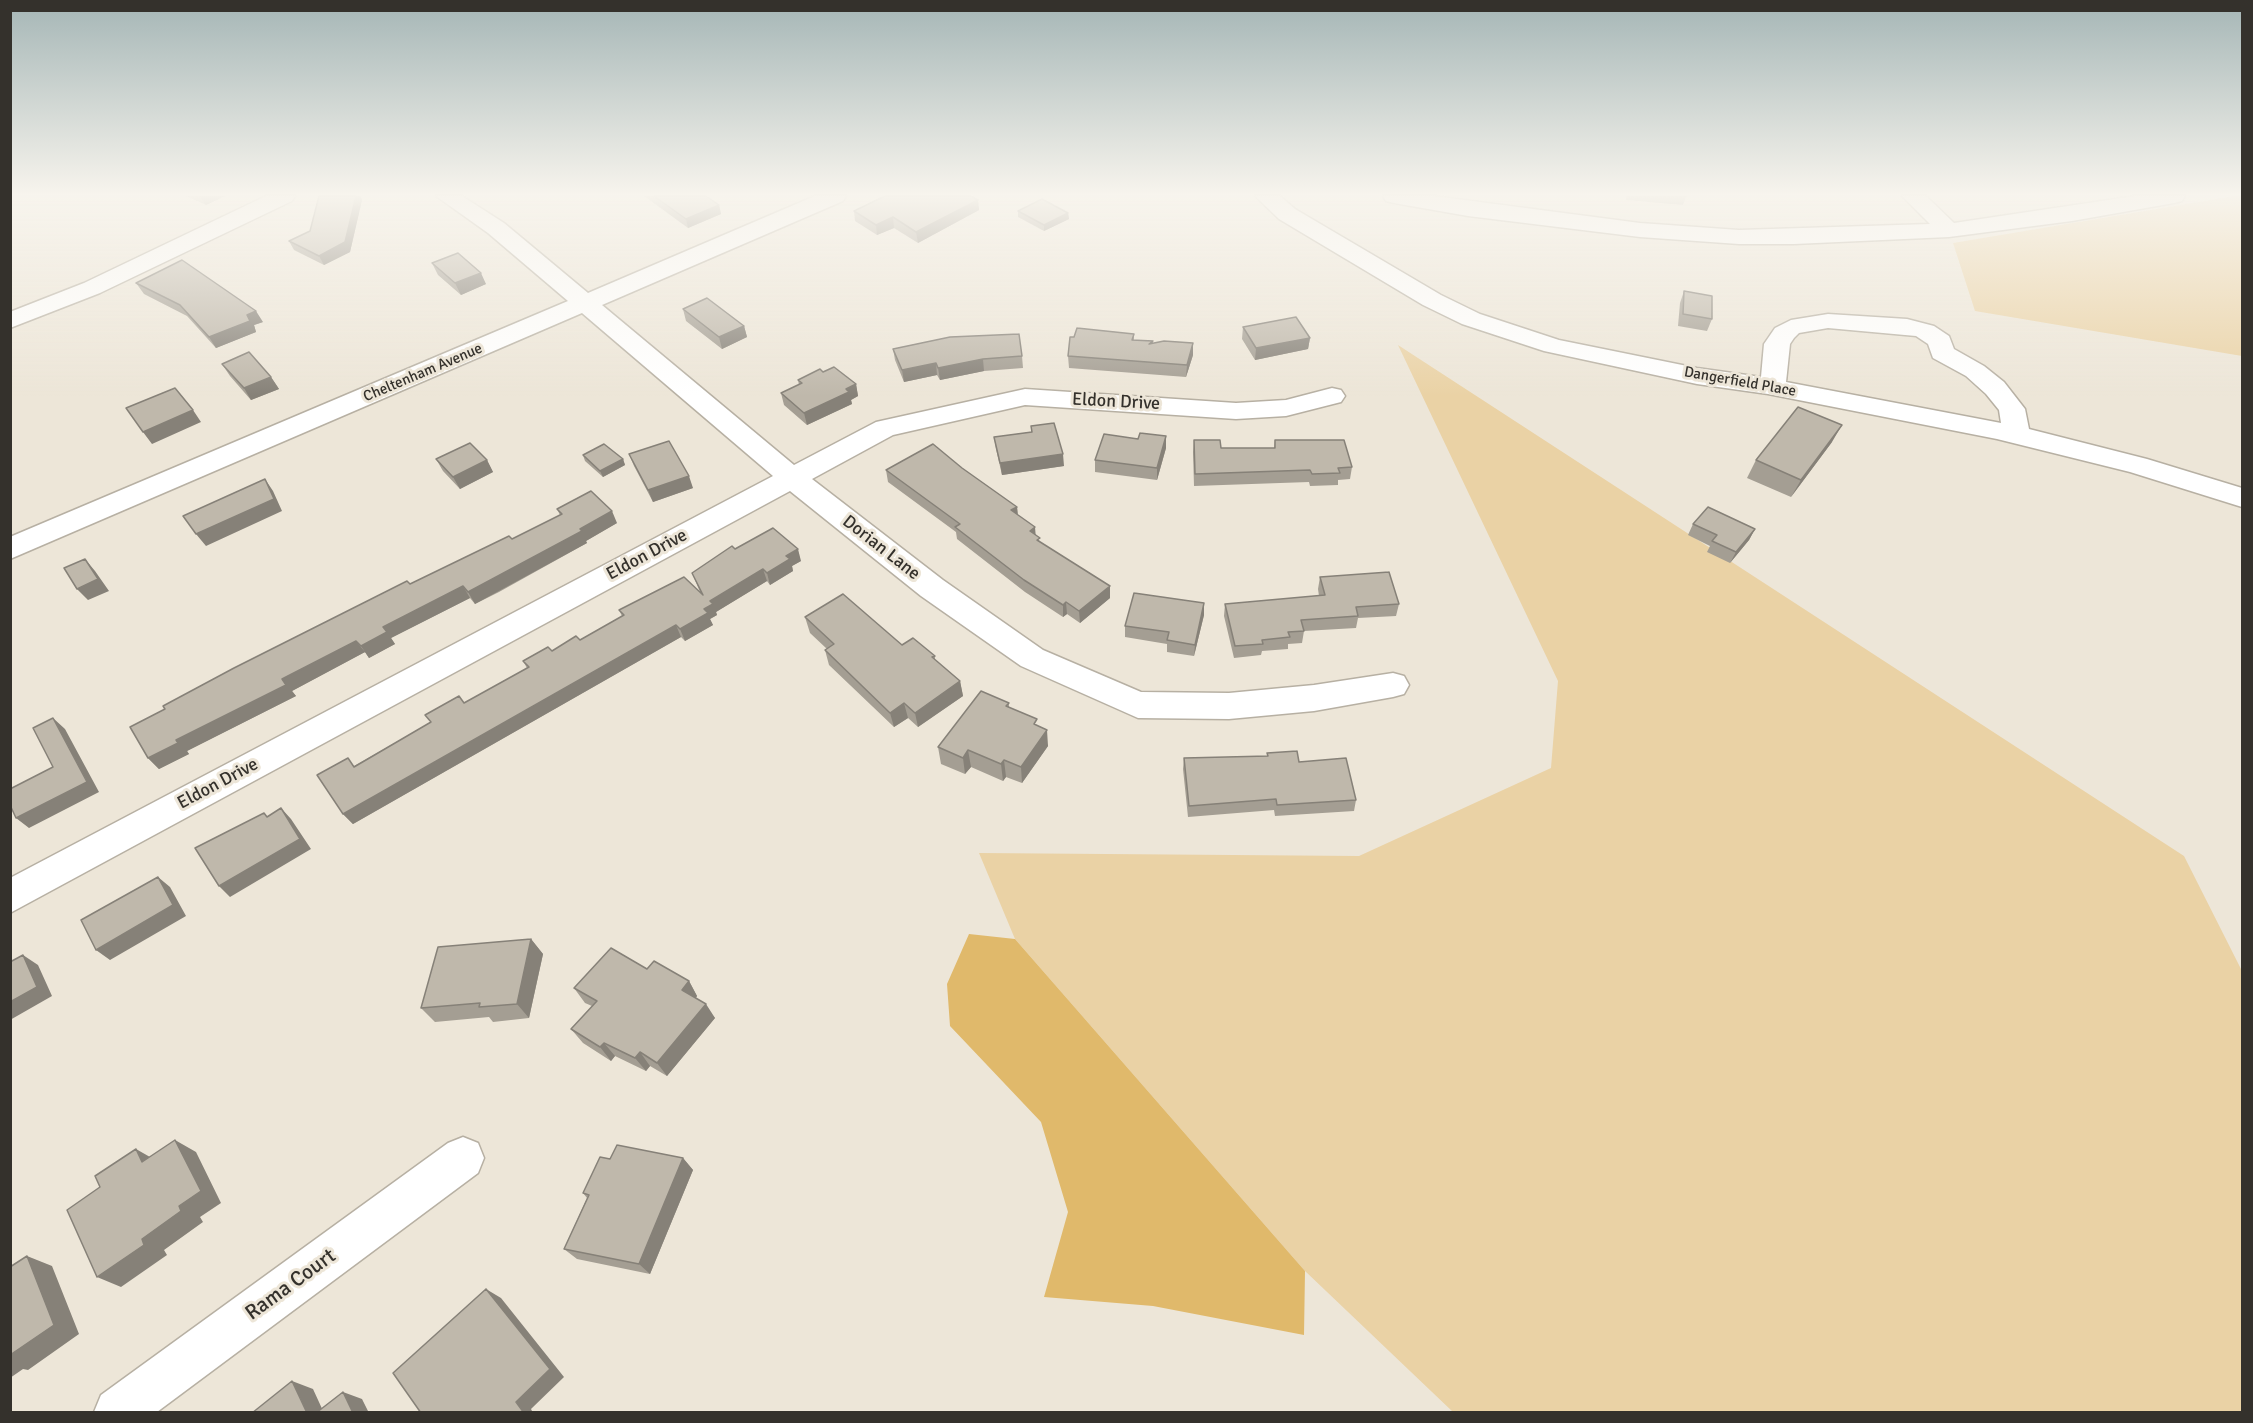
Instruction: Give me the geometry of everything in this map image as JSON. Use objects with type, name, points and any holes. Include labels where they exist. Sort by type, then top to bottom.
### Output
[{"type":"street","points":[[10,321],[92,288],[145,262]]},
{"type":"street","name":"Dorian Lane","points":[[538,262],[792,478],[932,588],[1032,658],[1138,705],[1229,706],[1314,698],[1393,685]]},
{"type":"street","name":"Cheltenham Avenue","points":[[10,549],[681,262]]},
{"type":"street","name":"Dangerfield Place","points":[[1369,262],[1432,300],[1471,319],[1580,353],[1773,387],[2016,435],[2126,462],[2242,498]]},
{"type":"street","points":[[1773,387],[1777,344],[1791,327],[1828,321],[1907,326],[1925,330],[1940,341],[1942,353],[1975,372],[1995,388],[2012,409],[2016,435]]},
{"type":"street","name":"Eldon Drive","points":[[10,897],[885,428],[1025,397],[1236,411],[1286,408],[1332,396]]},
{"type":"street","name":"Rama Court","points":[[118,1413],[463,1158]]},
{"type":"shaded area","points":[[1959,262],[2242,262],[2242,356],[1975,311]]},
{"type":"shaded area","points":[[1398,345],[2184,856],[2242,971],[2242,1412],[1453,1412],[1305,1271],[1015,939],[979,853],[1359,856],[1551,768],[1558,681]]},
{"type":"shaded area","points":[[969,934],[1015,939],[1305,1271],[1304,1335],[1153,1306],[1044,1297],[1068,1212],[1041,1122],[950,1026],[947,984]]},
{"type":"building","points":[[177,262],[185,262],[256,311],[247,315],[250,321],[209,337],[180,305],[136,283]]},
{"type":"building","points":[[469,262],[481,273],[455,283],[432,263]]},
{"type":"building","points":[[1684,291],[1712,296],[1712,319],[1683,314]]},
{"type":"building","points":[[707,298],[744,326],[719,337],[683,309]]},
{"type":"building","points":[[1296,317],[1310,338],[1256,348],[1243,327]]},
{"type":"building","points":[[1077,328],[1134,334],[1132,340],[1153,341],[1149,344],[1164,341],[1193,343],[1187,365],[1068,356],[1070,337],[1074,337]]},
{"type":"building","points":[[1019,334],[1022,356],[983,359],[938,368],[936,363],[902,370],[893,349],[950,337]]},
{"type":"building","points":[[249,352],[271,377],[244,388],[222,364]]},
{"type":"building","points":[[834,367],[856,384],[846,389],[849,392],[804,413],[781,393],[802,383],[798,380],[820,369],[823,372]]},
{"type":"building","points":[[175,388],[193,410],[143,432],[126,408]]},
{"type":"building","points":[[1798,407],[1842,425],[1801,480],[1756,460]]},
{"type":"building","points":[[1054,423],[1063,454],[1000,463],[994,437],[1032,432],[1031,426]]},
{"type":"building","points":[[1140,433],[1166,436],[1157,468],[1095,460],[1104,434],[1138,439]]},
{"type":"building","points":[[1194,440],[1220,440],[1221,448],[1275,448],[1275,440],[1344,440],[1352,467],[1338,468],[1340,473],[1312,474],[1310,470],[1195,474]]},
{"type":"building","points":[[669,441],[689,476],[648,490],[629,454]]},
{"type":"building","points":[[470,443],[487,460],[453,477],[436,459]]},
{"type":"building","points":[[604,444],[623,459],[600,471],[583,455]]},
{"type":"building","points":[[933,444],[962,468],[1017,507],[1011,510],[1035,527],[1030,531],[1040,538],[1037,540],[1110,586],[1079,611],[1066,602],[1063,605],[1024,580],[955,527],[960,524],[886,470]]},
{"type":"building","points":[[265,479],[274,499],[196,534],[183,516]]},
{"type":"building","points":[[591,491],[612,511],[580,529],[582,531],[468,592],[463,586],[383,627],[387,632],[361,646],[356,641],[282,679],[286,685],[176,740],[178,743],[148,758],[130,727],[165,709],[163,706],[234,668],[407,581],[410,584],[509,536],[512,539],[562,514],[557,509]]},
{"type":"building","points":[[1708,507],[1755,529],[1736,552],[1712,541],[1717,535],[1693,524]]},
{"type":"building","points":[[773,528],[798,549],[786,556],[790,559],[767,573],[763,569],[710,601],[713,604],[704,609],[708,613],[680,629],[676,625],[343,814],[317,775],[348,758],[354,767],[431,722],[425,715],[459,696],[464,703],[529,667],[523,661],[548,647],[552,651],[576,636],[580,640],[624,615],[619,610],[684,577],[703,595],[692,573],[732,546],[735,549]]},
{"type":"building","points":[[85,559],[98,579],[77,589],[64,568]]},
{"type":"building","points":[[1389,572],[1399,604],[1356,607],[1358,616],[1301,620],[1304,631],[1288,632],[1290,637],[1262,640],[1263,644],[1235,646],[1225,604],[1325,595],[1320,577]]},
{"type":"building","points":[[1134,593],[1204,603],[1195,645],[1167,640],[1169,632],[1125,626]]},
{"type":"building","points":[[843,594],[902,645],[913,638],[960,681],[915,713],[904,703],[890,713],[825,650],[834,644],[805,617]]},
{"type":"building","points":[[981,691],[1009,703],[1006,706],[1037,719],[1034,724],[1047,730],[1021,767],[1004,760],[1001,764],[968,750],[963,758],[938,747]]},
{"type":"building","points":[[53,718],[87,782],[16,818],[10,805],[10,789],[53,767],[33,728]]},
{"type":"building","points":[[1297,751],[1299,762],[1346,758],[1356,800],[1277,805],[1276,799],[1189,806],[1184,758],[1268,756],[1267,753]]},
{"type":"building","points":[[281,808],[300,839],[219,886],[195,848],[264,813],[267,817]]},
{"type":"building","points":[[158,877],[173,905],[96,950],[81,920]]},
{"type":"building","points":[[531,939],[517,1004],[479,1007],[480,1003],[421,1008],[438,947]]},
{"type":"building","points":[[611,948],[647,969],[654,961],[689,981],[682,990],[706,1004],[657,1063],[640,1052],[635,1058],[604,1043],[600,1047],[571,1029],[597,1001],[574,988]]},
{"type":"building","points":[[23,955],[37,987],[10,1002],[10,962]]},
{"type":"building","points":[[175,1140],[201,1191],[179,1206],[181,1211],[142,1239],[144,1245],[97,1277],[67,1210],[100,1187],[95,1176],[136,1149],[142,1162]]},
{"type":"building","points":[[617,1145],[683,1158],[639,1264],[564,1249],[589,1195],[583,1193],[600,1157],[610,1159]]},
{"type":"building","points":[[27,1256],[54,1325],[10,1355],[10,1267]]},
{"type":"building","points":[[486,1289],[550,1369],[516,1402],[524,1413],[421,1413],[393,1373]]},
{"type":"building","points":[[292,1381],[307,1413],[252,1413]]},
{"type":"building","points":[[343,1392],[353,1413],[316,1413]]}]
